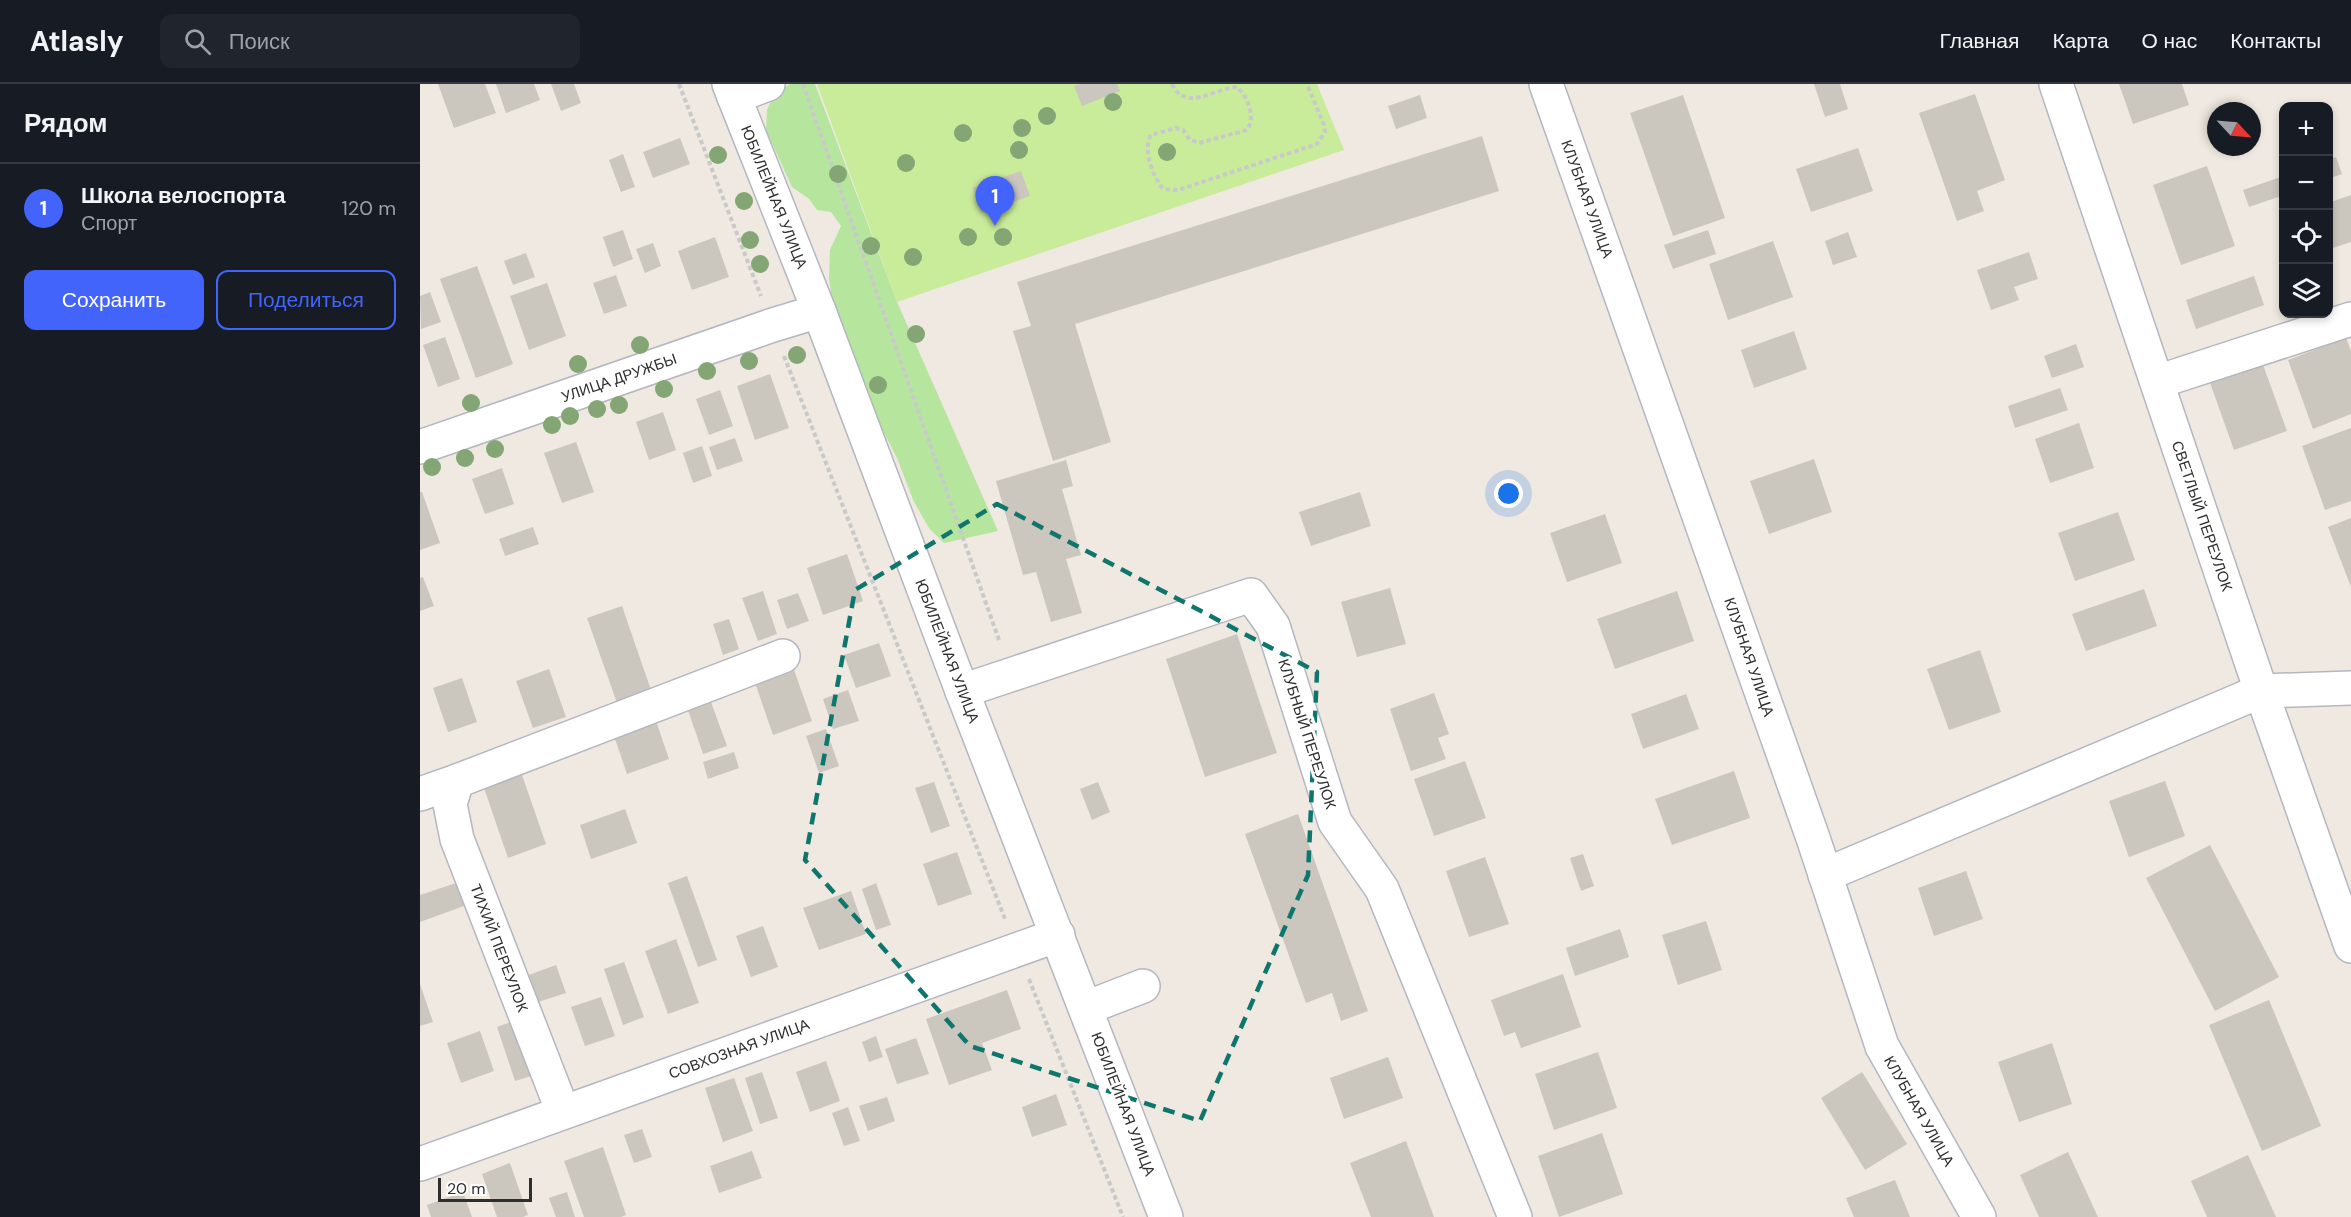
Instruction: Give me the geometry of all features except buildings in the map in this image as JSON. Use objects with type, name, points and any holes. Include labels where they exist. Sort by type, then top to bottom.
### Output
[{"type":"street","points":[[732,91],[768,84]]},
{"type":"street","name":"КЛУБНАЯ УЛИЦА","points":[[1546,84],[1825,875],[1882,1046],[1979,1217]]},
{"type":"street","name":"СВЕТЛЫЙ ПЕРЕУЛОК","points":[[2056,84],[2261,691],[2351,946]]},
{"type":"street","name":"ЮБИЛЕЙНАЯ УЛИЦА","points":[[732,91],[819,311],[962,691],[1166,1217]]},
{"type":"street","name":"УЛИЦА ДРУЖБЫ","points":[[420,447],[772,325],[819,311]]},
{"type":"street","points":[[2157,382],[2351,319]]},
{"type":"street","name":"КЛУБНЫЙ ПЕРЕУЛОК","points":[[962,691],[1251,595],[1273,626],[1335,822],[1382,889],[1515,1217]]},
{"type":"street","points":[[420,794],[783,657]]},
{"type":"street","points":[[1825,875],[2261,691],[2351,688]]},
{"type":"street","name":"ТИХИЙ ПЕРЕУЛОК","points":[[457,781],[450,804],[457,839],[563,1112]]},
{"type":"street","name":"СОВХОЗНАЯ УЛИЦА","points":[[420,1164],[1058,935]]},
{"type":"street","points":[[1086,1008],[1143,986]]},
{"type":"path","points":[[680,84],[772,325],[1124,1217]]},
{"type":"path","points":[[803,84],[1011,674]]},
{"type":"path","points":[[1172,84],[1179,94],[1191,99],[1237,87],[1244,93],[1252,116],[1247,130],[1199,143],[1190,140],[1184,130],[1176,128],[1151,135],[1147,151],[1163,189],[1170,190],[1178,190],[1317,144],[1324,132],[1324,125],[1307,84]]},
{"type":"highlighted area","points":[[997,504],[1317,672],[1308,875],[1200,1121],[970,1046],[805,860],[855,590]]},
{"type":"green space","points":[[790,84],[815,84],[897,302],[998,531],[944,543],[929,528],[914,502],[897,458],[878,421],[834,309],[829,279],[830,250],[841,226],[831,212],[817,210],[809,199],[792,187],[766,130],[767,110],[774,95]]},
{"type":"green space","points":[[817,84],[1317,84],[1344,150],[897,302]]},
{"type":"place","name":"Школа велоспорта","points":[[995,226]]}]
